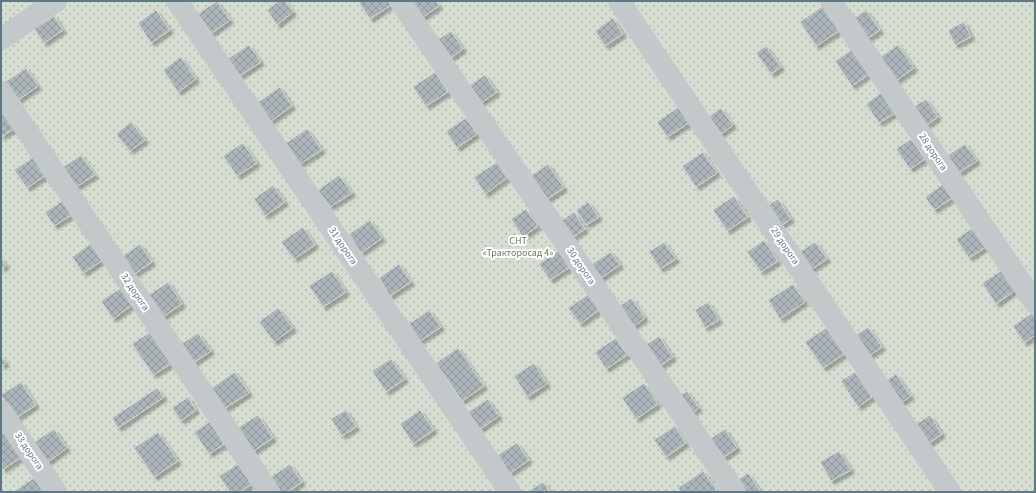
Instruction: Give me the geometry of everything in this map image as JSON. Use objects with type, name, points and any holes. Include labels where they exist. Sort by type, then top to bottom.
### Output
[{"type":"street","points":[[1,39],[56,1]]},
{"type":"street","name":"31 дорога","points":[[177,1],[510,492]]},
{"type":"street","name":"30 дорога","points":[[400,1],[734,492]]},
{"type":"street","name":"29 дорога","points":[[619,1],[950,492]]},
{"type":"street","name":"28 дорога","points":[[831,1],[1035,303]]},
{"type":"street","name":"32 дорога","points":[[1,92],[269,492]]},
{"type":"street","name":"33 дорога","points":[[1,411],[56,492]]},
{"type":"green space","name":"СНТ «Тракторосад 4»","points":[[1,1],[1035,1],[1035,492],[1,492]]},
{"type":"building","points":[[217,1],[230,20],[209,35],[196,15]]},
{"type":"building","points":[[279,1],[285,1],[293,12],[277,25],[267,10]]},
{"type":"building","points":[[358,1],[388,1],[391,5],[370,19]]},
{"type":"building","points":[[412,1],[436,1],[439,6],[417,21]]},
{"type":"building","points":[[823,6],[839,31],[816,46],[800,22]]},
{"type":"building","points":[[156,10],[170,30],[151,43],[138,23]]},
{"type":"building","points":[[866,10],[880,30],[864,41],[850,21]]},
{"type":"building","points":[[54,16],[63,30],[44,43],[34,29]]},
{"type":"building","points":[[613,18],[623,34],[605,46],[595,31]]},
{"type":"building","points":[[964,22],[971,37],[955,45],[948,30]]},
{"type":"building","points":[[451,31],[463,49],[445,62],[433,43]]},
{"type":"building","points":[[249,45],[261,62],[238,77],[226,60]]},
{"type":"building","points":[[898,45],[914,68],[893,83],[877,59]]},
{"type":"building","points":[[766,46],[781,67],[771,74],[756,53]]},
{"type":"building","points":[[853,49],[869,74],[852,86],[835,61]]},
{"type":"building","points":[[181,57],[196,79],[178,92],[163,70]]},
{"type":"building","points":[[26,68],[38,86],[18,100],[5,82]]},
{"type":"building","points":[[435,72],[448,92],[426,106],[413,87]]},
{"type":"building","points":[[485,75],[497,92],[476,106],[464,89]]},
{"type":"building","points":[[280,87],[292,106],[271,121],[258,102]]},
{"type":"building","points":[[881,93],[895,113],[879,123],[866,104]]},
{"type":"building","points":[[926,99],[938,117],[924,127],[912,108]]},
{"type":"building","points":[[687,101],[698,117],[667,137],[657,122]]},
{"type":"building","points":[[721,108],[733,125],[717,137],[705,119]]},
{"type":"building","points":[[6,112],[16,127],[1,137],[1,116]]},
{"type":"building","points":[[466,118],[477,134],[457,148],[446,131]]},
{"type":"building","points":[[131,122],[145,140],[130,151],[116,134]]},
{"type":"building","points":[[307,129],[322,150],[300,164],[286,143]]},
{"type":"building","points":[[911,139],[925,159],[910,169],[896,149]]},
{"type":"building","points":[[243,143],[257,163],[237,176],[223,156]]},
{"type":"building","points":[[965,144],[977,161],[957,174],[945,157]]},
{"type":"building","points":[[703,152],[717,173],[696,187],[682,166]]},
{"type":"building","points":[[81,155],[95,175],[76,187],[63,167]]},
{"type":"building","points":[[34,157],[46,175],[27,188],[14,170]]},
{"type":"building","points":[[497,162],[507,178],[485,194],[474,177]]},
{"type":"building","points":[[548,164],[564,188],[543,202],[526,179]]},
{"type":"building","points":[[339,175],[352,193],[330,207],[318,190]]},
{"type":"building","points":[[945,183],[954,197],[934,210],[925,197]]},
{"type":"building","points":[[273,185],[285,202],[265,216],[254,199]]},
{"type":"building","points":[[734,196],[748,217],[727,231],[713,210]]},
{"type":"building","points":[[778,199],[791,219],[777,228],[764,208]]},
{"type":"building","points":[[64,200],[73,214],[54,226],[45,212]]},
{"type":"building","points":[[588,202],[599,217],[586,225],[576,210]]},
{"type":"building","points":[[526,209],[538,226],[523,237],[511,219]]},
{"type":"building","points":[[574,212],[585,229],[569,240],[557,224]]},
{"type":"building","points":[[370,220],[382,238],[361,253],[349,234]]},
{"type":"building","points":[[303,227],[315,245],[294,259],[281,242]]},
{"type":"building","points":[[974,227],[987,246],[969,258],[956,239]]},
{"type":"building","points":[[764,240],[778,261],[761,272],[747,252]]},
{"type":"building","points":[[664,242],[676,259],[660,269],[649,252]]},
{"type":"building","points":[[815,242],[827,259],[806,273],[794,256]]},
{"type":"building","points":[[92,243],[103,260],[83,273],[72,257]]},
{"type":"building","points":[[140,244],[152,262],[133,275],[121,257]]},
{"type":"building","points":[[558,251],[570,267],[550,280],[539,264]]},
{"type":"building","points":[[611,252],[620,265],[598,280],[589,266]]},
{"type":"building","points":[[1,258],[6,265],[1,269]]},
{"type":"building","points":[[399,264],[411,282],[390,296],[379,278]]},
{"type":"building","points":[[1004,269],[1017,289],[996,304],[982,283]]},
{"type":"building","points":[[332,271],[346,292],[323,307],[309,286]]},
{"type":"building","points":[[168,282],[182,304],[163,317],[149,295]]},
{"type":"building","points":[[793,284],[805,302],[780,319],[768,300]]},
{"type":"building","points":[[121,288],[132,305],[113,319],[101,301]]},
{"type":"building","points":[[589,294],[599,310],[580,324],[568,308]]},
{"type":"building","points":[[631,298],[645,318],[630,329],[616,309]]},
{"type":"building","points":[[708,302],[719,320],[705,328],[695,310]]},
{"type":"building","points":[[278,308],[293,328],[274,342],[259,322]]},
{"type":"building","points":[[429,310],[441,327],[420,341],[409,324]]},
{"type":"building","points":[[1032,313],[1035,317],[1035,335],[1024,343],[1013,326]]},
{"type":"building","points":[[868,327],[882,347],[866,358],[852,338]]},
{"type":"building","points":[[826,328],[844,354],[823,368],[805,342]]},
{"type":"building","points":[[152,331],[172,363],[153,375],[132,344]]},
{"type":"building","points":[[198,333],[211,351],[193,363],[180,345]]},
{"type":"building","points":[[659,336],[673,357],[656,369],[641,348]]},
{"type":"building","points":[[616,338],[627,355],[606,369],[595,352]]},
{"type":"building","points":[[458,348],[484,386],[462,401],[436,363]]},
{"type":"building","points":[[1,356],[6,363],[1,366]]},
{"type":"building","points":[[391,359],[405,379],[386,392],[372,371]]},
{"type":"building","points":[[534,363],[547,384],[527,397],[514,376]]},
{"type":"building","points":[[235,372],[249,393],[224,409],[210,389]]},
{"type":"building","points":[[855,372],[872,397],[858,407],[841,381]]},
{"type":"building","points":[[896,374],[911,396],[896,406],[881,384]]},
{"type":"building","points":[[21,382],[36,405],[16,418],[1,395]]},
{"type":"building","points":[[644,383],[658,404],[636,419],[622,398]]},
{"type":"building","points":[[157,388],[164,397],[118,428],[112,418]]},
{"type":"building","points":[[687,391],[699,408],[684,419],[672,401]]},
{"type":"building","points":[[188,397],[196,410],[181,421],[172,408]]},
{"type":"building","points":[[488,399],[499,416],[480,429],[468,412]]},
{"type":"building","points":[[346,410],[356,427],[342,436],[331,419]]},
{"type":"building","points":[[420,410],[434,430],[413,444],[400,424]]},
{"type":"building","points":[[258,415],[273,438],[248,455],[233,431]]},
{"type":"building","points":[[930,415],[942,434],[925,446],[912,427]]},
{"type":"building","points":[[214,419],[229,441],[209,454],[194,432]]},
{"type":"building","points":[[675,426],[686,443],[666,457],[654,440]]},
{"type":"building","points":[[54,429],[67,448],[46,463],[33,443]]},
{"type":"building","points":[[725,429],[737,448],[717,462],[704,443]]},
{"type":"building","points":[[6,431],[23,456],[2,470],[1,434]]},
{"type":"building","points":[[158,432],[178,461],[154,477],[134,448]]},
{"type":"building","points":[[517,443],[529,460],[510,473],[498,455]]},
{"type":"building","points":[[839,451],[851,470],[831,481],[820,462]]},
{"type":"building","points":[[241,462],[255,482],[240,492],[230,492],[219,476]]},
{"type":"building","points":[[290,464],[302,482],[288,492],[281,492],[271,477]]},
{"type":"building","points":[[703,471],[717,490],[714,492],[681,492],[678,488]]},
{"type":"building","points":[[748,473],[761,492],[735,492],[730,485]]},
{"type":"building","points":[[37,476],[48,492],[13,492]]},
{"type":"building","points":[[543,482],[550,492],[528,492]]}]
